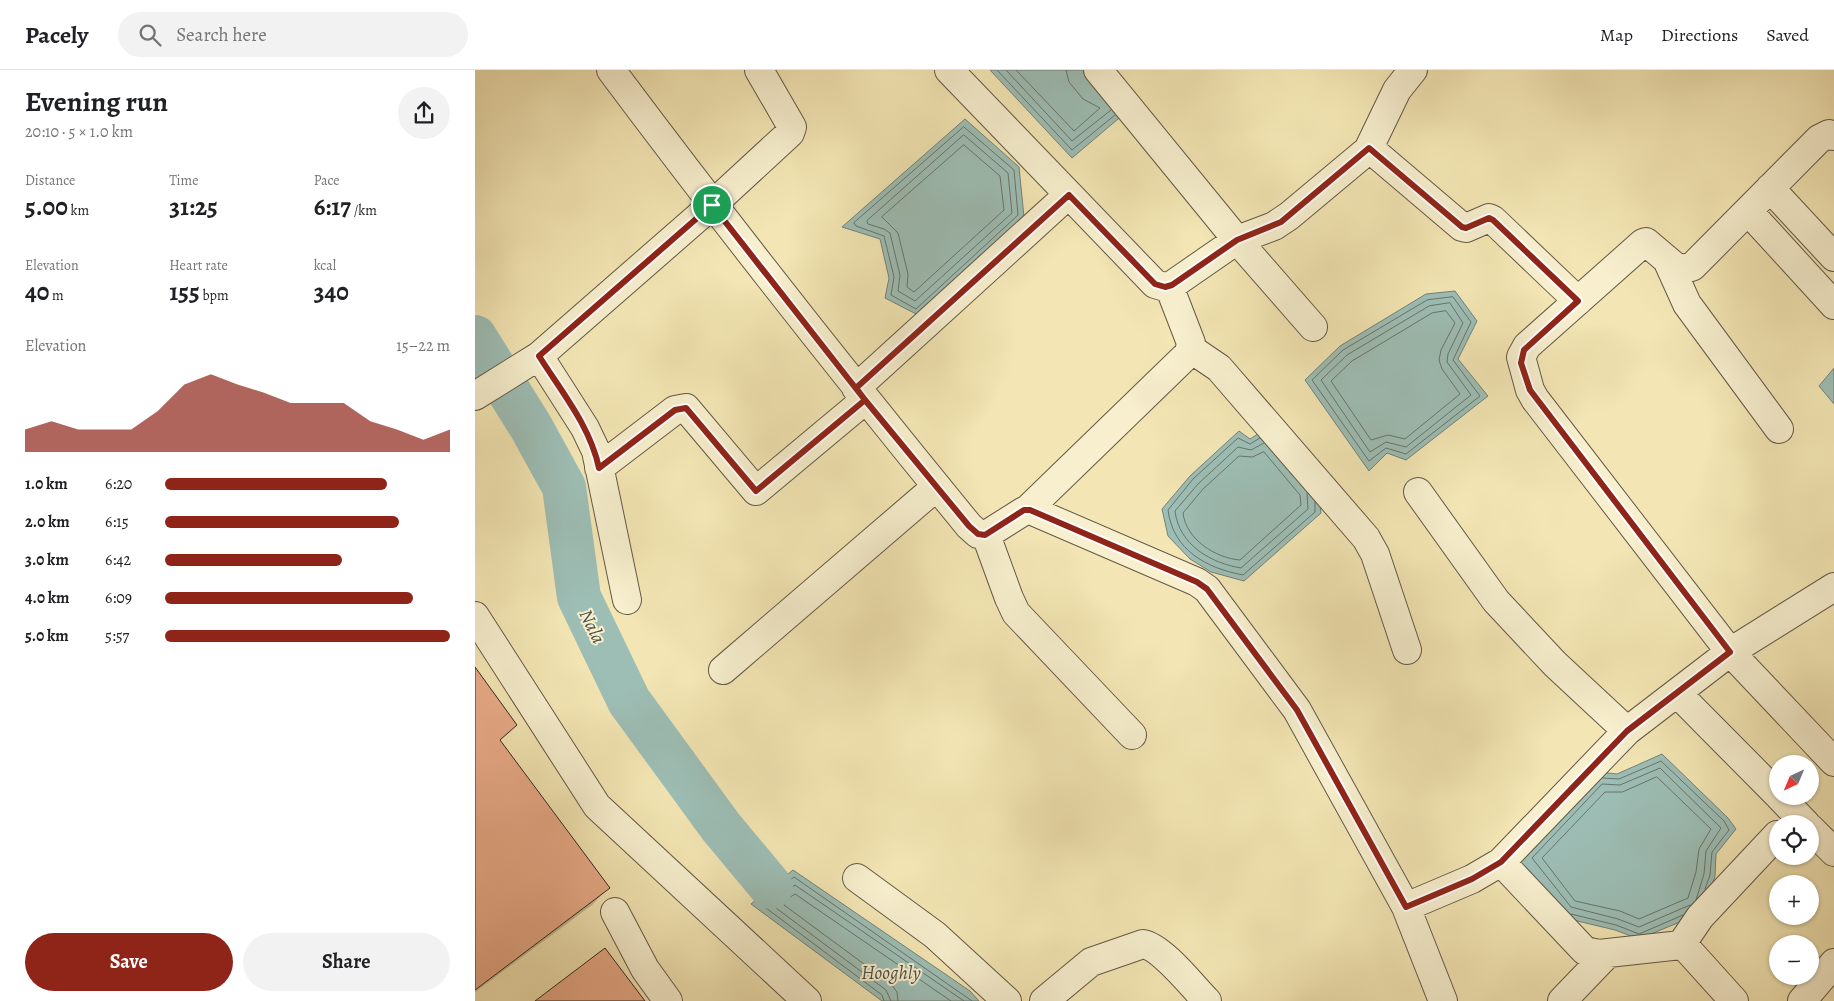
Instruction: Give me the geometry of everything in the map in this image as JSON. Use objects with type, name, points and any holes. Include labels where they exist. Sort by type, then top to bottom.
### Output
[{"type":"street","points":[[611,70],[712,205],[861,394],[936,487],[978,534],[985,535],[1027,510],[1191,349],[1191,343],[1169,286]]},
{"type":"street","points":[[483,391],[527,362],[712,205],[792,129],[759,70]]},
{"type":"street","points":[[949,70],[1155,284],[1169,286],[1187,277],[1237,240],[1273,226],[1289,216],[1369,148],[1397,90],[1413,70]]},
{"type":"street","points":[[1097,70],[1237,240],[1313,327]]},
{"type":"street","points":[[1834,136],[1829,134],[1819,139],[1692,267],[1678,269],[1646,242],[1643,243],[1524,350],[1521,363],[1530,390],[1730,652],[1834,762]]},
{"type":"street","points":[[1369,148],[1462,227],[1466,228],[1489,218],[1493,220],[1578,301]]},
{"type":"street","points":[[1770,188],[1834,257]]},
{"type":"street","points":[[599,468],[675,410],[686,408],[756,491],[861,394],[1069,195]]},
{"type":"street","points":[[1748,211],[1834,305]]},
{"type":"street","points":[[1668,262],[1687,304],[1779,429]]},
{"type":"street","points":[[1191,349],[1219,368],[1366,538],[1375,554],[1407,650]]},
{"type":"street","points":[[527,362],[585,428],[596,450],[627,600]]},
{"type":"street","points":[[723,670],[936,487]]},
{"type":"street","points":[[1418,492],[1496,601],[1555,664],[1627,731]]},
{"type":"street","points":[[1027,510],[1197,582],[1207,589],[1297,710],[1406,907],[1443,1001]]},
{"type":"street","points":[[985,535],[1009,598],[1017,613],[1132,735]]},
{"type":"street","points":[[1406,907],[1472,879],[1501,862],[1627,731],[1730,652],[1834,587]]},
{"type":"street","points":[[475,616],[597,806],[807,1001]]},
{"type":"street","points":[[1677,693],[1793,813],[1834,852]]},
{"type":"street","points":[[1681,945],[1700,918],[1769,844]]},
{"type":"street","points":[[1501,862],[1585,951],[1594,954],[1681,945],[1688,950],[1734,1001]]},
{"type":"street","points":[[857,878],[935,935],[1007,1001]]},
{"type":"street","points":[[615,912],[645,969],[668,1001]]},
{"type":"street","points":[[1044,1001],[1091,962],[1143,944],[1150,946],[1163,956],[1207,1001]]},
{"type":"street","points":[[1562,1001],[1608,953]]},
{"type":"street","points":[[1801,1001],[1834,963]]},
{"type":"water","points":[[990,70],[1083,70],[1098,87],[1131,108],[1072,158]]},
{"type":"water","points":[[965,119],[1019,167],[1024,217],[918,315],[885,298],[889,278],[880,239],[842,227]]},
{"type":"water","points":[[1455,291],[1477,321],[1458,359],[1488,396],[1406,460],[1387,453],[1369,471],[1305,380],[1340,346],[1426,294]]},
{"type":"water","points":[[1834,368],[1834,404],[1819,386]]},
{"type":"water","points":[[1269,427],[1318,488],[1321,513],[1244,581],[1211,572],[1190,559],[1168,536],[1162,509],[1190,476],[1239,431],[1250,439]]},
{"type":"water","points":[[1662,754],[1728,818],[1736,829],[1716,854],[1715,876],[1704,912],[1639,939],[1615,930],[1565,918],[1516,858],[1599,772],[1617,774]]},
{"type":"water","name":"Hooghly","points":[[793,870],[970,991],[979,1001],[882,1001],[751,904]]},
{"type":"building","points":[[475,667],[517,725],[500,740],[610,888],[475,990]]},
{"type":"building","points":[[605,948],[645,1001],[535,1001]]},
{"type":"waterway","name":"Nala","points":[[475,337],[531,427],[564,487],[579,597],[629,701],[721,827],[771,887]]},
{"type":"route","points":[[712,205],[539,356],[591,439],[596,450],[599,468],[675,410],[686,408],[756,491],[865,400],[856,388],[1069,195],[1155,284],[1165,287],[1187,277],[1237,240],[1281,222],[1369,148],[1462,227],[1466,228],[1491,218],[1578,301],[1524,350],[1521,363],[1530,390],[1730,652],[1611,745],[1528,836],[1501,862],[1472,879],[1406,907],[1297,710],[1207,589],[1197,582],[1030,510],[1024,510],[999,528],[985,535],[978,534],[969,526],[865,400],[712,205]]}]
